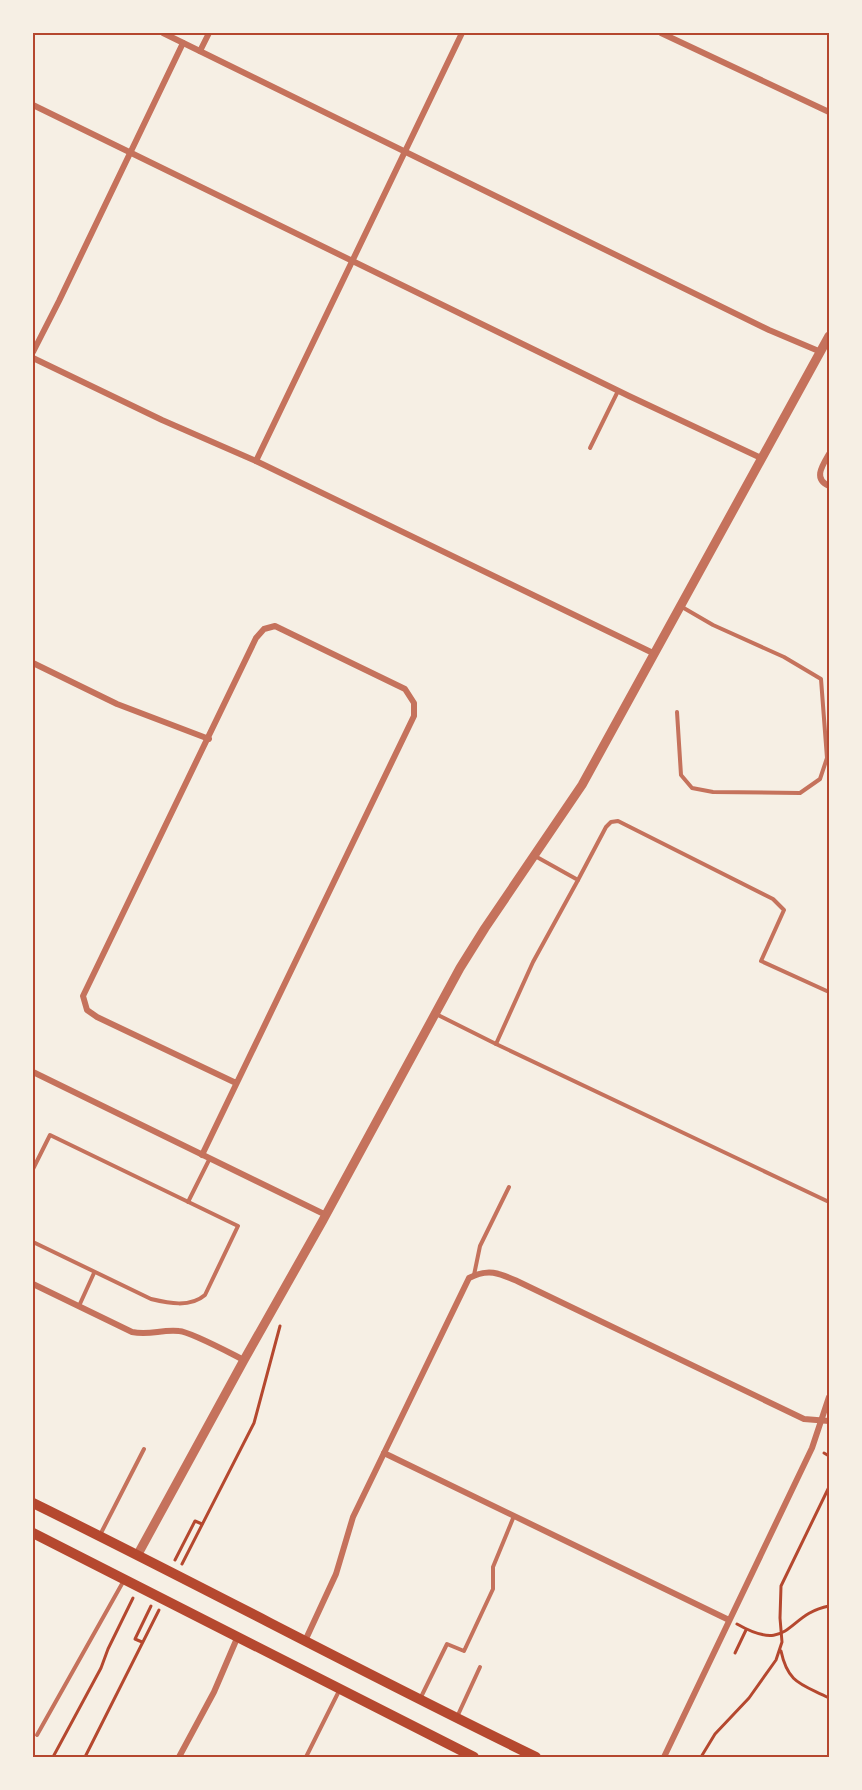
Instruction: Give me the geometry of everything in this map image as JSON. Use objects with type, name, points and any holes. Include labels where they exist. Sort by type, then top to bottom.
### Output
[{"type":"main road","points":[[33,1503],[138,1554],[305,1642],[456,1717],[520,1753],[536,1757]]},
{"type":"main road","points":[[33,1533],[238,1635],[474,1757]]},
{"type":"street","points":[[163,33],[769,330],[821,352]]},
{"type":"street","points":[[200,51],[209,33]]},
{"type":"street","points":[[256,461],[462,33]]},
{"type":"street","points":[[661,33],[829,112]]},
{"type":"street","points":[[33,352],[183,43]]},
{"type":"street","points":[[33,105],[618,391],[761,458]]},
{"type":"street","points":[[138,1554],[435,1014],[485,928],[582,786],[829,336]]},
{"type":"street","points":[[33,358],[162,420],[256,461],[655,654]]},
{"type":"street","points":[[829,454],[819,477],[829,486]]},
{"type":"street","points":[[202,1155],[414,716],[413,700],[405,689],[275,626],[264,629],[256,638],[83,996],[87,1010],[97,1017],[236,1083]]},
{"type":"street","points":[[33,663],[117,704],[208,739]]},
{"type":"street","points":[[33,1072],[326,1215]]},
{"type":"street","points":[[305,1642],[336,1574],[349,1528],[384,1453],[469,1278],[477,1274],[495,1271],[804,1419],[829,1421]]},
{"type":"street","points":[[33,1284],[132,1332],[145,1335],[166,1330],[182,1331],[244,1360]]},
{"type":"street","points":[[664,1757],[812,1448],[829,1397]]},
{"type":"street","points":[[384,1453],[729,1620]]},
{"type":"street","points":[[179,1757],[214,1692],[238,1635]]},
{"type":"lane","points":[[590,448],[618,391]]},
{"type":"lane","points":[[677,712],[681,775],[692,788],[713,792],[800,793],[820,779],[827,758],[821,679],[784,657],[713,625],[681,606]]},
{"type":"lane","points":[[496,1044],[533,962],[606,827],[611,822],[618,821],[773,899],[784,910],[761,962],[829,992]]},
{"type":"lane","points":[[535,856],[578,880]]},
{"type":"lane","points":[[435,1014],[829,1202]]},
{"type":"lane","points":[[33,1169],[50,1135],[238,1226],[205,1295],[199,1300],[186,1303],[169,1303],[151,1299],[33,1242]]},
{"type":"lane","points":[[188,1202],[210,1158]]},
{"type":"lane","points":[[477,1274],[480,1246],[509,1187]]},
{"type":"lane","points":[[78,1306],[94,1273]]},
{"type":"lane","points":[[100,1536],[144,1449]]},
{"type":"lane","points":[[420,1700],[447,1644],[464,1652],[493,1588],[493,1567],[514,1516]]},
{"type":"lane","points":[[37,1735],[124,1579]]},
{"type":"lane","points":[[456,1717],[480,1667]]},
{"type":"lane","points":[[306,1757],[339,1689]]},
{"type":"path","points":[[189,1548],[254,1423],[280,1326]]},
{"type":"path","points":[[824,1453],[829,1456]]},
{"type":"path","points":[[829,1487],[782,1586],[780,1618],[781,1649],[784,1667],[790,1678],[829,1698]]},
{"type":"path","points":[[175,1560],[195,1521],[202,1524]]},
{"type":"path","points":[[53,1757],[101,1668],[134,1595]]},
{"type":"path","points":[[142,1642],[135,1639],[152,1605]]},
{"type":"path","points":[[729,1620],[746,1630],[766,1636],[782,1634],[812,1612],[829,1606]]},
{"type":"path","points":[[85,1757],[150,1627]]},
{"type":"path","points":[[735,1653],[746,1630]]},
{"type":"path","points":[[701,1757],[715,1734],[749,1698],[769,1672],[781,1649]]}]
